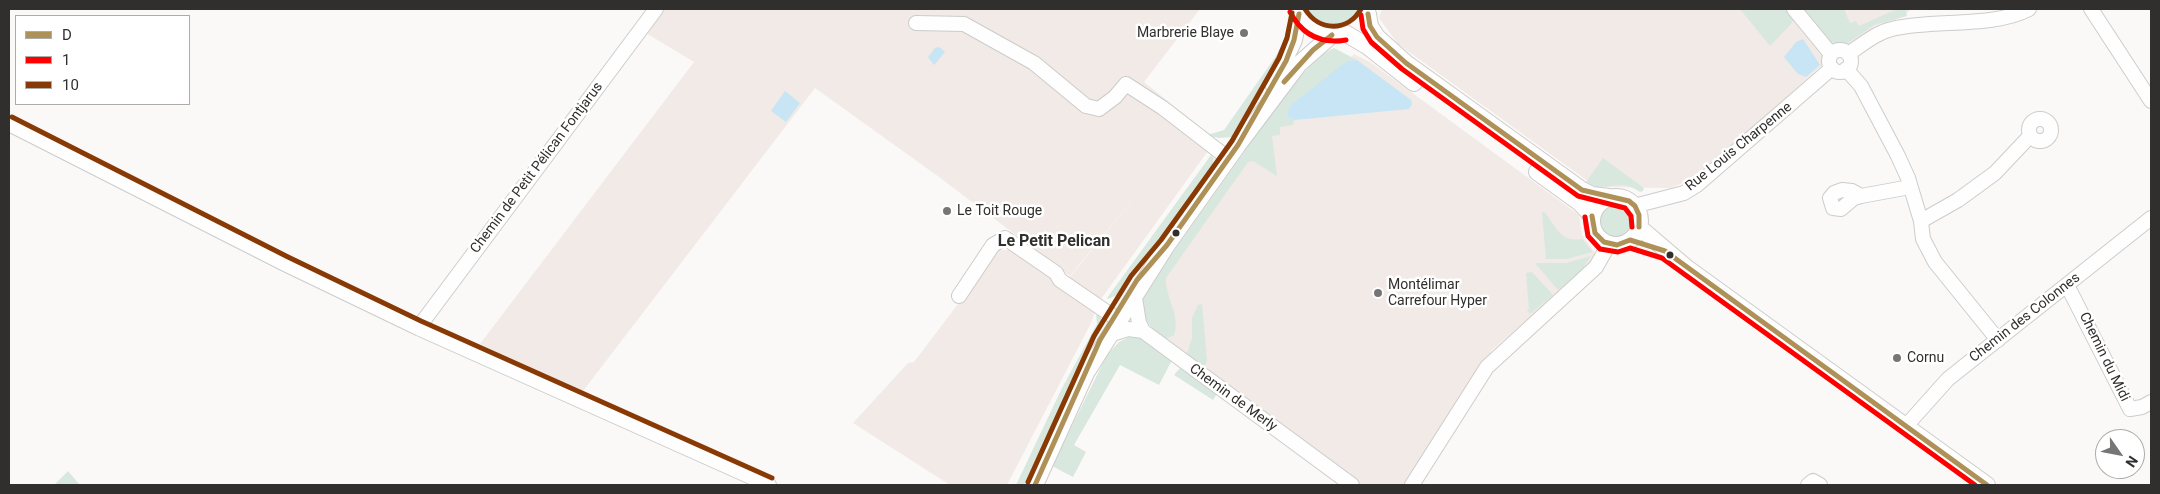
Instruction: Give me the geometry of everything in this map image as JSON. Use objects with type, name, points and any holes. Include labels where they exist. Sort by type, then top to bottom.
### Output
[{"type":"main road","points":[[1298,11],[1313,29],[1339,34],[1367,46],[1580,203],[1592,216],[1595,233],[1609,244],[1624,243],[1643,228],[1665,251],[1987,485]]},
{"type":"main road","points":[[1233,152],[1286,61],[1294,40],[1298,11]]},
{"type":"main road","points":[[1088,370],[1167,246],[1233,152],[1300,64],[1339,34],[1358,26],[1369,12]]},
{"type":"main road","points":[[1369,12],[1370,26],[1377,37],[1406,63],[1582,190],[1592,195],[1623,198],[1634,206],[1640,220],[1635,233]]},
{"type":"main road","points":[[1592,216],[1597,205],[1609,197]]},
{"type":"main road","points":[[1035,485],[1100,340],[1137,280],[1167,246]]},
{"type":"street","name":"Chemin de Petit Pélican Fontjarus","points":[[418,328],[656,9]]},
{"type":"street","points":[[1794,9],[1837,64],[1861,86],[1898,156],[1921,221],[1923,239],[1935,262],[1998,340]]},
{"type":"street","points":[[1837,64],[1841,50],[1848,54],[1870,39],[1890,30],[1943,22],[1996,19],[2021,13],[2029,9]]},
{"type":"street","points":[[2091,9],[2151,101]]},
{"type":"street","points":[[916,24],[964,24],[1034,63],[1086,106],[1099,109],[1115,97],[1126,84],[1233,152]]},
{"type":"street","name":"Rue Louis Charpenne","points":[[1634,206],[1684,193],[1697,185],[1837,64]]},
{"type":"street","points":[[9,124],[285,264],[418,328],[769,485]]},
{"type":"street","points":[[1921,221],[1958,200],[1996,173],[2030,136]]},
{"type":"street","points":[[1861,196],[1910,187]]},
{"type":"street","name":"Chemin des Colonnes","points":[[1906,426],[1948,379],[2151,218]]},
{"type":"street","points":[[959,296],[993,245],[1005,238],[1056,273],[1060,280],[1114,318]]},
{"type":"street","points":[[1412,485],[1486,367],[1596,267],[1609,244]]},
{"type":"street","name":"Chemin du Midi","points":[[2067,285],[2130,408],[2142,407],[2151,402]]},
{"type":"street","points":[[1135,298],[1139,323],[1144,331]]},
{"type":"street","points":[[1112,334],[1128,330],[1144,331]]},
{"type":"street","name":"Chemin de Merly","points":[[1144,331],[1352,485]]},
{"type":"street","points":[[1808,485],[1813,481],[1820,485]]},
{"type":"shaded area","points":[[664,9],[1200,9],[1144,82],[1195,123],[1187,134],[1208,151],[1101,299],[1090,325],[1007,485],[950,485],[853,423],[908,363],[914,362],[999,250],[1014,250],[1070,277],[1169,155],[1070,276],[939,177],[815,88],[580,395],[480,344],[694,62],[646,33]]},
{"type":"shaded area","points":[[1307,9],[1363,9],[1350,22],[1335,27],[1319,22]]},
{"type":"shaded area","points":[[1382,9],[1911,9],[1903,17],[1874,27],[1819,68],[1696,178],[1670,188],[1596,187],[1398,44],[1379,18]]},
{"type":"shaded area","points":[[1740,9],[1788,9],[1795,17],[1791,24],[1770,46]]},
{"type":"shaded area","points":[[1804,9],[1844,9],[1850,23],[1856,21],[1859,26],[1897,9],[1905,9],[1907,16],[1874,25],[1845,45],[1830,42]]},
{"type":"shaded area","points":[[1287,25],[1290,26],[1286,48],[1234,137],[1218,138],[1207,135],[1224,130],[1283,46]]},
{"type":"shaded area","points":[[1334,48],[1357,60],[1347,61],[1287,116],[1294,120],[1293,125],[1280,127],[1280,135],[1272,136],[1277,176],[1253,161],[1248,162],[1166,278],[1166,285],[1176,320],[1176,328],[1174,335],[1165,339],[1146,320],[1143,309],[1143,294],[1289,89],[1320,55]]},
{"type":"shaded area","points":[[1354,54],[1370,62],[1579,215],[1582,235],[1595,253],[1587,268],[1492,350],[1406,485],[1360,485],[1155,332],[1148,303],[1282,113],[1321,88]]},
{"type":"shaded area","points":[[1211,155],[1214,159],[1211,169],[1122,293],[1108,299],[1107,298]]},
{"type":"shaded area","points":[[1603,158],[1644,188],[1643,191],[1640,192],[1618,185],[1599,187],[1586,182]]},
{"type":"shaded area","points":[[1615,203],[1627,208],[1632,220],[1627,232],[1615,237],[1603,232],[1598,220],[1603,208]]},
{"type":"shaded area","points":[[1545,212],[1560,233],[1569,239],[1582,239],[1593,252],[1566,259],[1546,259],[1542,213]]},
{"type":"shaded area","points":[[1591,256],[1581,271],[1558,290],[1535,263],[1566,263]]},
{"type":"shaded area","points":[[1532,272],[1553,295],[1530,314],[1527,310],[1529,309],[1526,273]]},
{"type":"shaded area","points":[[1202,304],[1207,360],[1204,368],[1187,354],[1192,338],[1192,318],[1198,305]]},
{"type":"shaded area","points":[[1096,315],[1099,315],[1102,320],[1101,329],[1044,440],[1024,485],[1016,485],[1062,388],[1097,324]]},
{"type":"shaded area","points":[[1131,336],[1138,336],[1172,360],[1159,385],[1120,365],[1074,445],[1086,452],[1073,477],[1052,466],[1107,355],[1119,342]]},
{"type":"shaded area","points":[[1180,368],[1218,392],[1213,400],[1174,375]]},
{"type":"shaded area","points":[[68,471],[80,485],[54,485]]},
{"type":"water","points":[[1803,39],[1820,65],[1806,77],[1798,74],[1784,57],[1796,42]]},
{"type":"water","points":[[939,47],[945,52],[934,65],[928,57],[935,48]]},
{"type":"water","points":[[1357,60],[1411,100],[1412,104],[1409,109],[1294,120],[1287,116],[1290,106],[1347,61]]},
{"type":"water","points":[[785,91],[800,103],[786,122],[771,111]]},
{"type":"transit line","name":"10","points":[[1305,9],[1318,22],[1333,26],[1349,22],[1361,9]]},
{"type":"transit line","name":"1","points":[[1290,12],[1300,27],[1313,36],[1328,41],[1346,40]]},
{"type":"transit line","name":"10","points":[[1028,482],[1094,336],[1131,276],[1161,240],[1232,141],[1279,58],[1287,38],[1292,13]]},
{"type":"transit line","name":"D","points":[[1035,485],[1100,340],[1137,280],[1167,245],[1238,145],[1286,61],[1294,40],[1299,14]]},
{"type":"transit line","name":"D","points":[[1368,14],[1370,26],[1377,37],[1406,63],[1582,190],[1629,201],[1635,206],[1639,215],[1639,227]]},
{"type":"transit line","name":"1","points":[[1361,15],[1363,29],[1371,42],[1402,69],[1578,196],[1625,208],[1631,216],[1632,227]]},
{"type":"transit line","name":"D","points":[[1284,82],[1313,50],[1332,35]]},
{"type":"transit line","name":"10","points":[[12,117],[288,257],[421,321],[772,478]]},
{"type":"transit line","name":"D","points":[[1592,216],[1595,233],[1604,242],[1617,245],[1630,240],[1665,251],[1987,485]]},
{"type":"transit line","name":"1","points":[[1585,217],[1588,236],[1600,249],[1618,252],[1630,248],[1662,258],[1975,485]]},
{"type":"place","name":"Marbrerie Blaye","points":[[1244,33]]},
{"type":"place","name":"Le Toit Rouge","points":[[947,211]]},
{"type":"place","name":"Montélimar Carrefour Hyper","points":[[1378,293]]},
{"type":"place","name":"Cornu","points":[[1897,358]]},
{"type":"district","name":"Le Petit Pelican","points":[[1054,242]]}]
